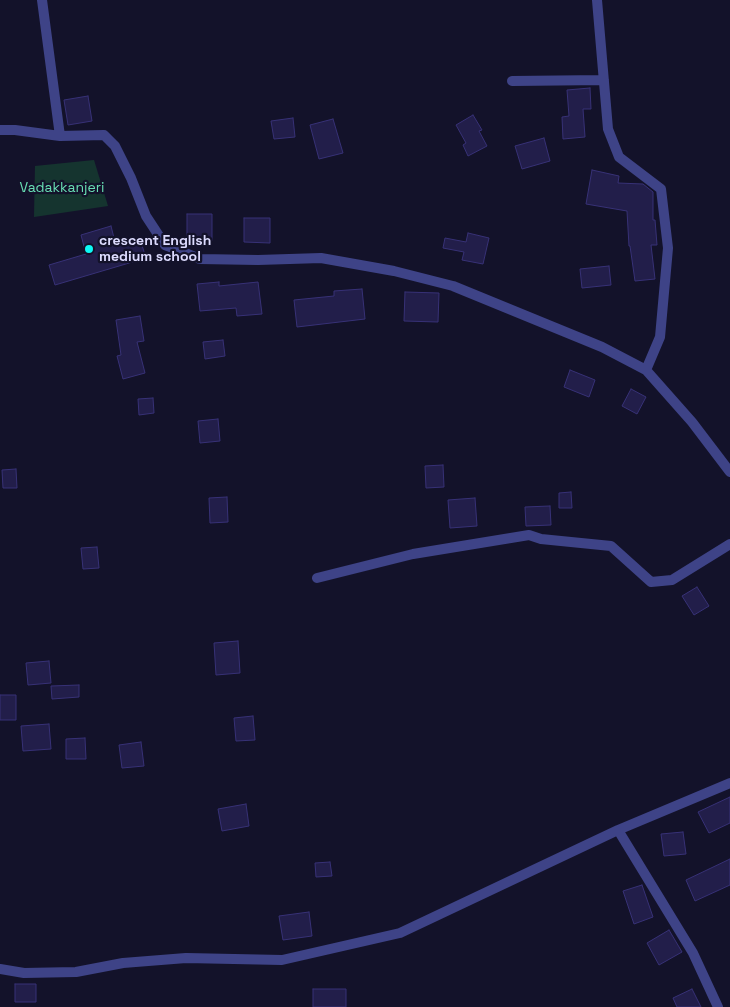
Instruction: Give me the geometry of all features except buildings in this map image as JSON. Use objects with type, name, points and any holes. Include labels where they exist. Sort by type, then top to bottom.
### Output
[{"type":"street","points":[[42,0],[60,136]]},
{"type":"street","points":[[596,0],[608,129],[619,157],[661,188],[668,248],[660,337],[646,370]]},
{"type":"street","points":[[512,81],[604,80]]},
{"type":"street","points":[[0,130],[60,136],[104,135],[115,146],[131,178],[146,216],[165,245],[200,259],[321,258],[394,272],[453,286],[602,347],[646,370],[692,422],[730,472]]},
{"type":"street","points":[[317,578],[413,554],[529,535],[541,539],[611,546],[651,582],[672,580],[730,544]]},
{"type":"street","points":[[0,969],[24,974],[76,972],[123,963],[186,958],[282,960],[400,933],[618,830],[730,783]]},
{"type":"street","points":[[618,830],[693,953],[718,1007]]},
{"type":"green space","name":"Vadakkanjeri","points":[[94,160],[108,206],[34,217],[35,166]]},
{"type":"place","name":"crescent English medium school","points":[[89,249]]}]
